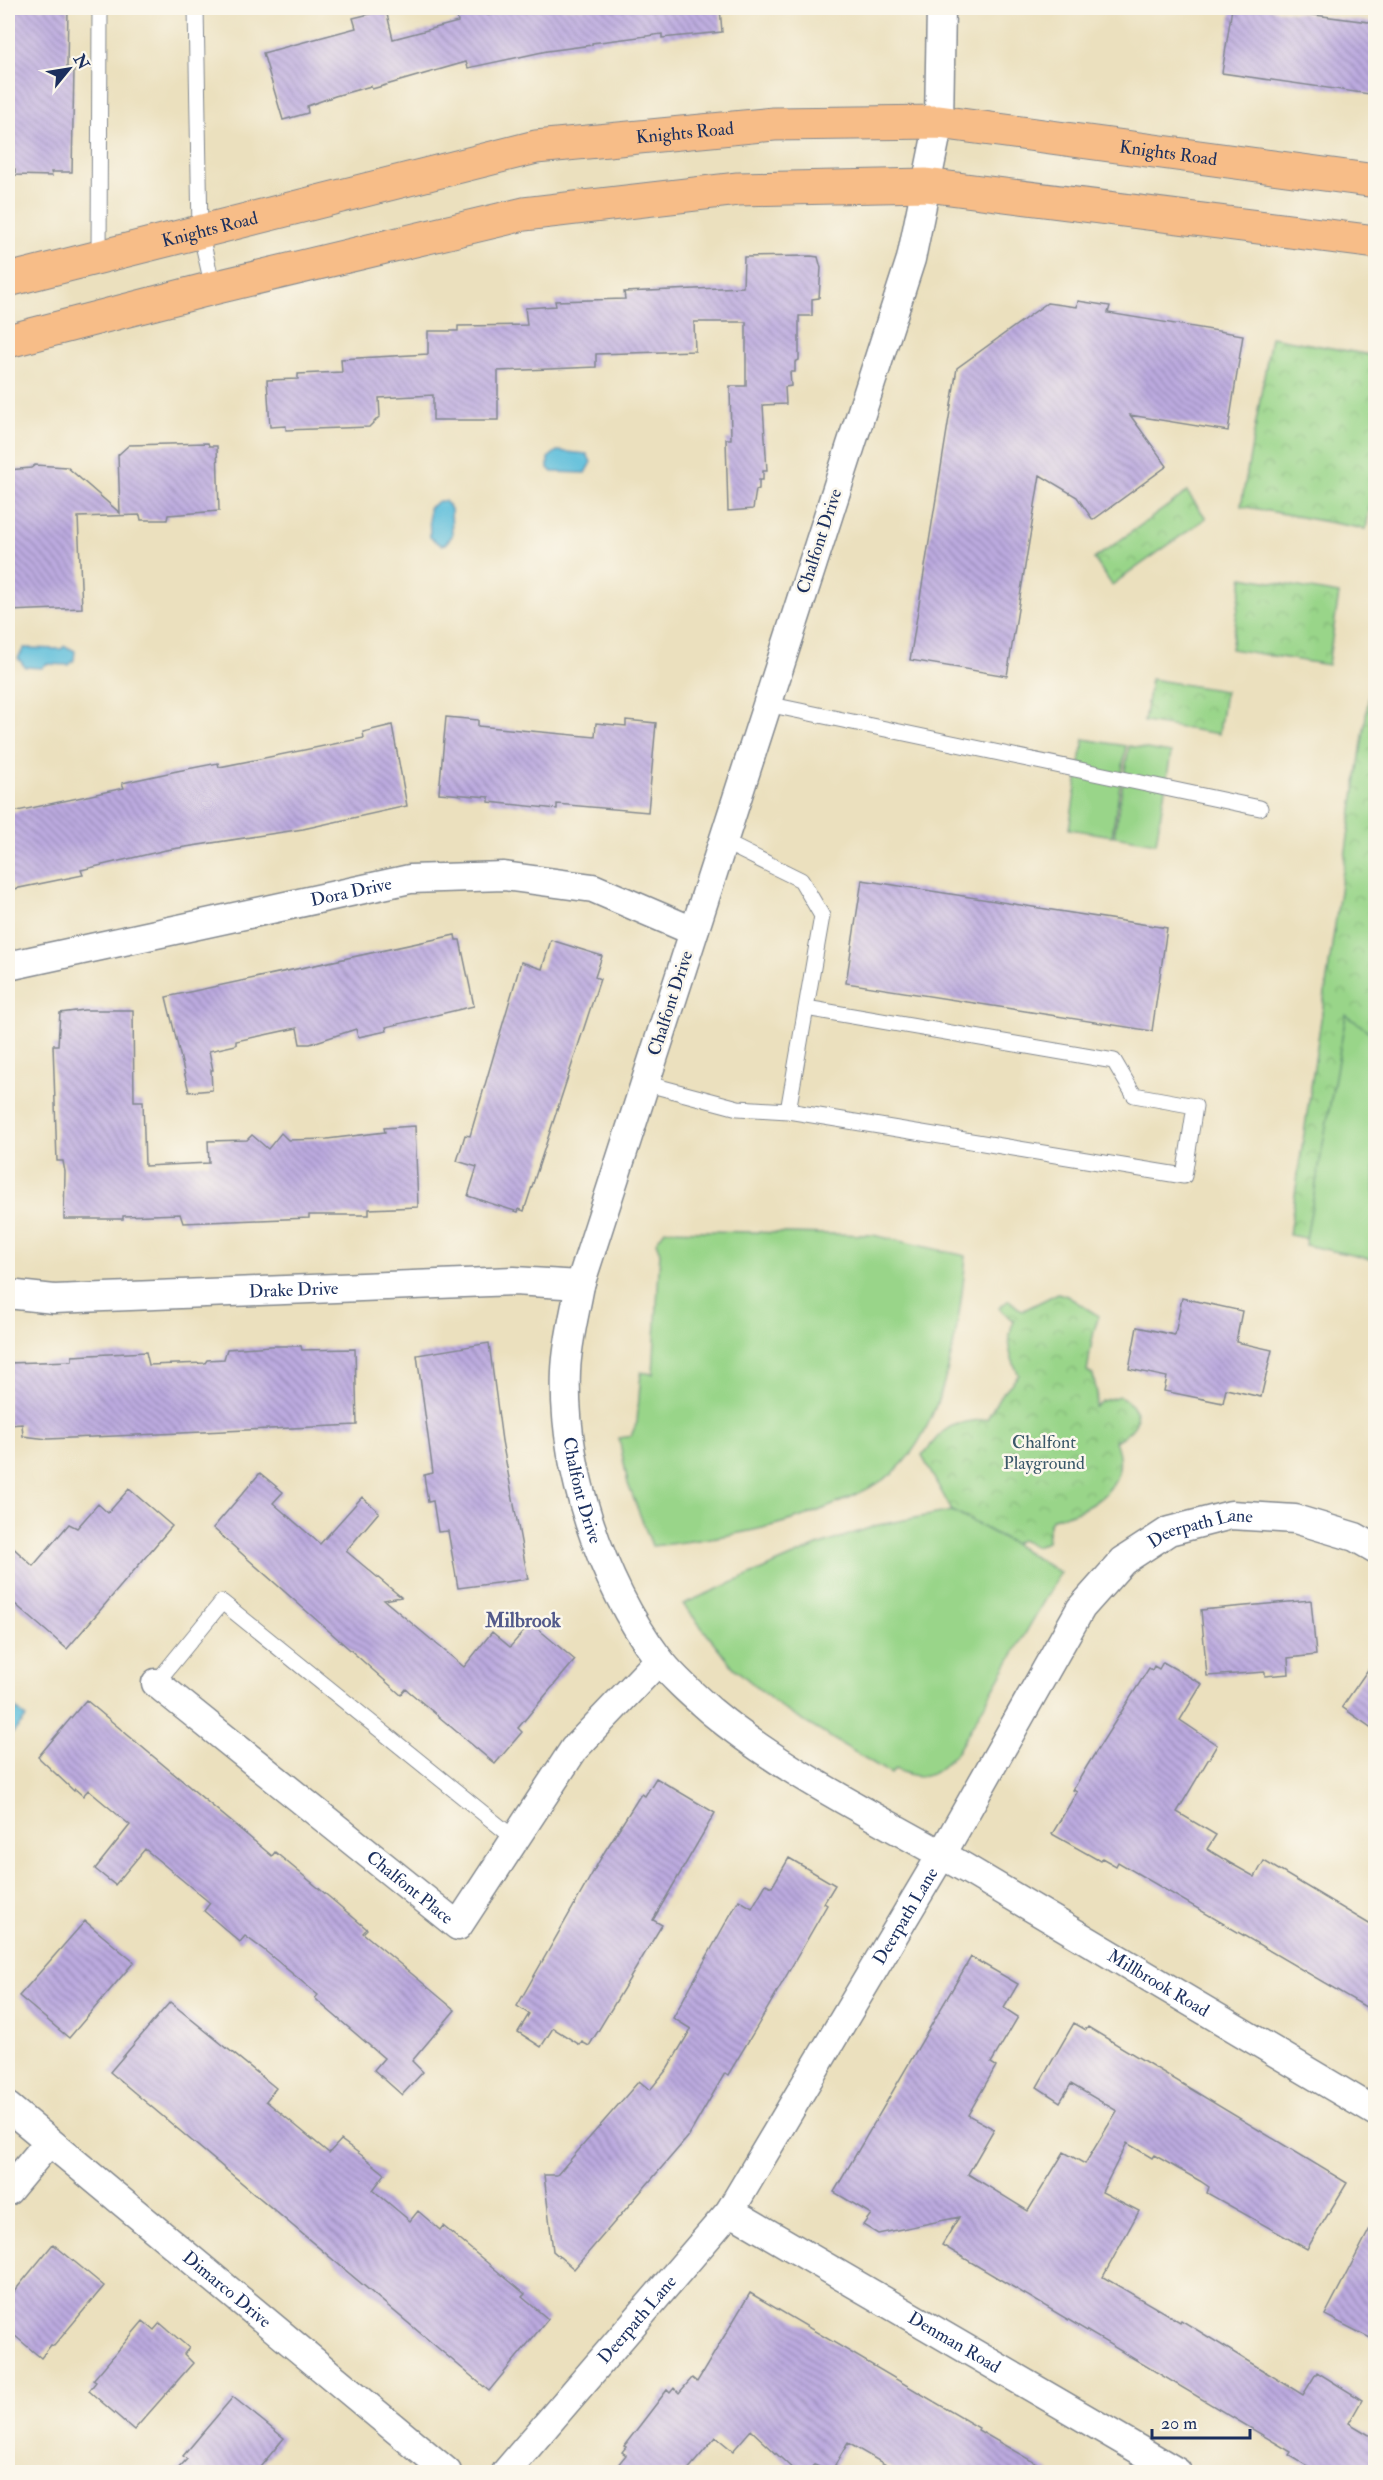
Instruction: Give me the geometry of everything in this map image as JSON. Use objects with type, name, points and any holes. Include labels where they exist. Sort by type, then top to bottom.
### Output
[{"type":"main road","name":"Knights Road","points":[[8,279],[536,147],[774,124],[939,122],[1376,181]]},
{"type":"main road","points":[[8,341],[213,288],[524,214],[738,189],[926,185],[1376,242]]},
{"type":"street","name":"Chalfont Drive","points":[[941,8],[939,122],[911,260],[580,1285],[566,1371],[570,1439],[585,1512],[614,1586],[659,1660],[711,1711],[756,1745],[809,1781],[942,1854]]},
{"type":"street","name":"Dora Drive","points":[[8,966],[410,879],[504,876],[593,888],[693,931]]},
{"type":"street","name":"Drake Drive","points":[[8,1294],[54,1299],[514,1281],[580,1285]]},
{"type":"street","name":"Deerpath Lane","points":[[506,2472],[730,2211],[942,1854],[1081,1608],[1123,1561],[1169,1531],[1231,1515],[1295,1519],[1355,1537],[1376,1549]]},
{"type":"street","name":"Chalfont Place","points":[[156,1683],[458,1926],[574,1749],[659,1660]]},
{"type":"street","name":"Millbrook Road","points":[[942,1854],[1376,2112]]},
{"type":"street","name":"Dimarco Drive","points":[[8,2108],[447,2472]]},
{"type":"street","points":[[8,2191],[48,2143]]},
{"type":"street","name":"Denman Road","points":[[730,2211],[1177,2472]]},
{"type":"lane","points":[[99,257],[100,8]]},
{"type":"lane","points":[[196,8],[200,231],[213,288]]},
{"type":"lane","points":[[766,704],[1260,808]]},
{"type":"lane","points":[[722,841],[801,880],[822,916],[788,1111]]},
{"type":"lane","points":[[644,1083],[738,1108],[788,1111],[1184,1176],[1195,1106],[1134,1095],[1114,1061],[806,1008]]},
{"type":"lane","points":[[156,1683],[222,1602],[515,1839]]},
{"type":"green space","points":[[1271,337],[1375,356],[1375,475],[1366,529],[1241,506]]},
{"type":"green space","points":[[1187,492],[1206,518],[1112,585],[1094,559]]},
{"type":"green space","points":[[1243,577],[1339,594],[1328,665],[1231,649]]},
{"type":"green space","points":[[1151,679],[1225,691],[1219,734],[1144,722]]},
{"type":"green space","points":[[1371,682],[1375,682],[1375,1252],[1289,1235]]},
{"type":"green space","points":[[1084,739],[1126,746],[1112,836],[1069,829]]},
{"type":"green space","points":[[1129,746],[1171,753],[1156,843],[1114,836]]},
{"type":"green space","points":[[1346,1015],[1375,1036],[1375,1260],[1305,1245]]},
{"type":"green space","points":[[665,1230],[873,1235],[966,1256],[960,1311],[938,1400],[912,1452],[894,1472],[870,1488],[831,1506],[781,1523],[731,1535],[652,1546],[628,1484],[619,1438],[631,1436],[637,1422],[641,1372],[653,1374],[660,1252],[656,1242]]},
{"type":"green space","name":"Chalfont Playground","points":[[1058,1293],[1099,1316],[1087,1371],[1093,1375],[1097,1393],[1095,1407],[1102,1401],[1120,1396],[1134,1409],[1136,1420],[1130,1431],[1115,1441],[1119,1457],[1114,1483],[1095,1502],[1082,1509],[1053,1518],[1049,1525],[1047,1542],[1036,1547],[1021,1540],[1014,1544],[952,1511],[922,1456],[949,1428],[987,1419],[1000,1396],[1019,1375],[1009,1348],[1014,1321],[999,1308],[1009,1300],[1022,1311]]},
{"type":"green space","points":[[952,1511],[1014,1544],[1060,1573],[957,1752],[929,1775],[915,1776],[895,1769],[891,1774],[783,1709],[734,1668],[683,1604],[817,1546],[878,1525]]},
{"type":"water","points":[[557,451],[587,454],[591,462],[585,473],[552,472],[548,468],[548,458]]},
{"type":"water","points":[[439,501],[445,501],[451,509],[452,536],[441,545],[430,537],[429,508]]},
{"type":"water","points":[[65,646],[75,651],[74,660],[69,665],[46,664],[42,668],[25,667],[18,658],[24,648],[61,649]]},
{"type":"water","points":[[8,1701],[26,1718],[11,1735],[8,1732]]},
{"type":"building","points":[[8,8],[68,8],[67,68],[74,68],[72,172],[51,172],[52,176],[15,175],[15,169],[8,169]]},
{"type":"building","points":[[455,8],[487,8],[488,15],[522,8],[720,8],[722,32],[662,38],[662,34],[592,43],[592,45],[547,51],[468,68],[466,62],[372,89],[371,86],[335,96],[307,106],[308,113],[283,120],[263,53],[356,28],[353,18],[386,10],[393,39],[458,22]]},
{"type":"building","points":[[1232,8],[1262,8],[1376,23],[1376,95],[1222,73]]},
{"type":"building","points":[[744,257],[818,257],[821,268],[819,298],[812,299],[812,316],[799,316],[799,360],[795,362],[795,372],[790,372],[791,386],[785,387],[786,404],[763,405],[767,471],[763,471],[763,480],[759,480],[759,489],[756,490],[753,509],[728,511],[726,439],[731,439],[730,386],[746,386],[746,322],[694,322],[695,351],[596,354],[596,367],[498,371],[498,420],[433,420],[433,395],[379,398],[380,416],[369,427],[286,430],[286,426],[270,427],[267,380],[298,379],[298,374],[342,372],[341,359],[428,354],[428,331],[458,331],[458,326],[527,325],[525,308],[556,306],[555,301],[625,299],[624,292],[743,287]]},
{"type":"building","points":[[1078,301],[1110,306],[1108,313],[1243,335],[1228,431],[1130,415],[1167,466],[1093,520],[1077,497],[1040,475],[1007,676],[910,660],[957,368],[1047,303],[1077,307]]},
{"type":"building","points":[[208,443],[209,446],[217,446],[219,511],[168,515],[167,520],[141,520],[140,515],[78,517],[82,608],[9,611],[8,470],[31,468],[35,465],[67,467],[120,513],[118,455],[129,445]]},
{"type":"building","points":[[446,717],[478,720],[478,726],[595,737],[596,723],[626,726],[626,720],[656,723],[648,812],[557,804],[557,809],[489,802],[489,797],[439,793]]},
{"type":"building","points":[[392,725],[407,806],[303,829],[166,850],[81,870],[83,875],[14,889],[13,884],[8,885],[8,813],[124,788],[122,783],[177,771],[218,763],[219,767],[364,738],[363,732]]},
{"type":"building","points":[[862,880],[1167,928],[1152,1031],[846,983]]},
{"type":"building","points":[[455,935],[456,940],[460,940],[474,1006],[386,1027],[387,1031],[358,1037],[356,1029],[310,1044],[300,1044],[297,1028],[236,1041],[236,1045],[209,1051],[213,1070],[211,1070],[212,1090],[189,1092],[166,997]]},
{"type":"building","points":[[551,940],[602,956],[595,977],[600,979],[524,1211],[519,1209],[518,1212],[468,1196],[477,1167],[457,1161],[465,1135],[470,1136],[521,962],[542,969]]},
{"type":"building","points":[[84,1010],[133,1010],[134,1101],[143,1101],[145,1166],[209,1163],[208,1141],[247,1140],[252,1135],[268,1149],[281,1133],[288,1140],[327,1139],[385,1132],[384,1128],[415,1126],[418,1207],[369,1209],[369,1215],[309,1215],[309,1218],[183,1223],[180,1214],[123,1216],[123,1219],[64,1219],[65,1172],[63,1161],[57,1161],[53,1045],[58,1045],[60,1013]]},
{"type":"building","points":[[1182,1298],[1242,1311],[1236,1342],[1272,1350],[1261,1397],[1226,1389],[1223,1403],[1164,1391],[1167,1377],[1129,1369],[1137,1327],[1175,1335]]},
{"type":"building","points":[[489,1343],[502,1441],[528,1579],[458,1588],[448,1531],[438,1532],[433,1501],[428,1502],[424,1475],[433,1473],[417,1355]]},
{"type":"building","points":[[301,1346],[302,1350],[355,1349],[357,1425],[48,1439],[23,1436],[22,1424],[8,1425],[8,1363],[72,1361],[72,1356],[146,1352],[149,1365],[205,1363],[207,1360],[224,1359],[227,1349]]},
{"type":"building","points":[[260,1473],[283,1492],[273,1503],[320,1544],[362,1497],[379,1512],[346,1551],[401,1597],[384,1600],[464,1667],[492,1632],[510,1647],[531,1623],[575,1660],[518,1728],[522,1732],[495,1764],[406,1689],[401,1695],[213,1528]]},
{"type":"building","points":[[129,1489],[172,1526],[67,1649],[8,1598],[8,1543],[33,1566],[69,1524],[77,1528],[98,1504],[108,1513]]},
{"type":"building","points":[[1311,1600],[1316,1655],[1288,1658],[1289,1674],[1265,1676],[1265,1672],[1207,1676],[1201,1610]]},
{"type":"building","points":[[1376,1658],[1376,1731],[1342,1707]]},
{"type":"building","points":[[1163,1662],[1202,1684],[1180,1720],[1217,1745],[1177,1812],[1216,1835],[1207,1849],[1230,1863],[1255,1877],[1264,1861],[1376,1928],[1376,2013],[1118,1862],[1116,1866],[1102,1858],[1100,1861],[1052,1834],[1077,1792],[1073,1790],[1087,1766],[1149,1668],[1152,1670],[1154,1666],[1159,1669]]},
{"type":"building","points":[[86,1700],[272,1856],[275,1852],[322,1891],[367,1929],[363,1933],[455,2010],[412,2061],[423,2072],[402,2095],[374,2070],[384,2058],[320,2003],[315,1998],[318,1995],[264,1950],[245,1936],[240,1942],[204,1911],[210,1903],[145,1849],[115,1885],[95,1869],[130,1825],[88,1790],[83,1796],[75,1789],[74,1791],[38,1757]]},
{"type":"building","points":[[656,1778],[715,1813],[653,1920],[662,1925],[589,2046],[582,2042],[580,2045],[553,2028],[541,2047],[518,2032],[529,2014],[517,2006],[605,1851],[641,1794],[645,1796]]},
{"type":"building","points":[[789,1858],[835,1885],[824,1903],[827,1905],[758,2025],[728,2075],[725,2073],[688,2137],[574,2269],[553,2251],[544,2175],[557,2175],[639,2081],[650,2090],[668,2068],[691,2029],[673,2018],[725,1924],[739,1900],[752,1908],[766,1884],[772,1887]]},
{"type":"building","points":[[85,1921],[134,1962],[69,2038],[19,1996]]},
{"type":"building","points":[[971,1957],[1018,1984],[1004,2008],[1018,2017],[991,2063],[996,2066],[968,2115],[994,2129],[968,2174],[1028,2211],[1064,2152],[1085,2164],[1117,2111],[1071,2084],[1060,2102],[1037,2087],[1074,2023],[1086,2030],[1088,2027],[1347,2183],[1307,2249],[1207,2193],[1209,2187],[1200,2181],[1154,2155],[1152,2158],[1127,2143],[1102,2192],[1139,2211],[1103,2277],[1180,2322],[1181,2320],[1303,2395],[1317,2372],[1362,2400],[1349,2423],[1376,2439],[1376,2472],[1317,2472],[1289,2455],[1291,2452],[942,2245],[959,2217],[878,2234],[863,2225],[871,2214],[834,2192]]},
{"type":"building","points":[[170,2002],[276,2088],[266,2101],[329,2153],[341,2140],[364,2157],[385,2174],[373,2190],[410,2221],[418,2211],[440,2230],[443,2226],[525,2294],[522,2297],[548,2319],[489,2391],[110,2072]]},
{"type":"building","points":[[1376,2217],[1376,2341],[1325,2315]]},
{"type":"building","points":[[53,2244],[104,2286],[54,2346],[51,2345],[41,2358],[8,2330],[8,2299]]},
{"type":"building","points":[[750,2293],[1051,2472],[898,2472],[848,2443],[831,2472],[814,2465],[807,2472],[796,2472],[751,2430],[733,2451],[716,2437],[686,2472],[612,2472],[626,2455],[622,2452],[626,2447],[624,2446],[667,2390],[670,2393],[674,2388],[679,2393],[692,2378],[697,2382]]},
{"type":"building","points":[[143,2321],[154,2330],[160,2323],[189,2348],[184,2354],[193,2363],[134,2430],[89,2391],[96,2382],[93,2380]]},
{"type":"building","points":[[233,2397],[284,2438],[256,2472],[175,2472],[187,2459],[183,2456]]},
{"type":"district","name":"Milbrook","points":[[523,1620]]}]
